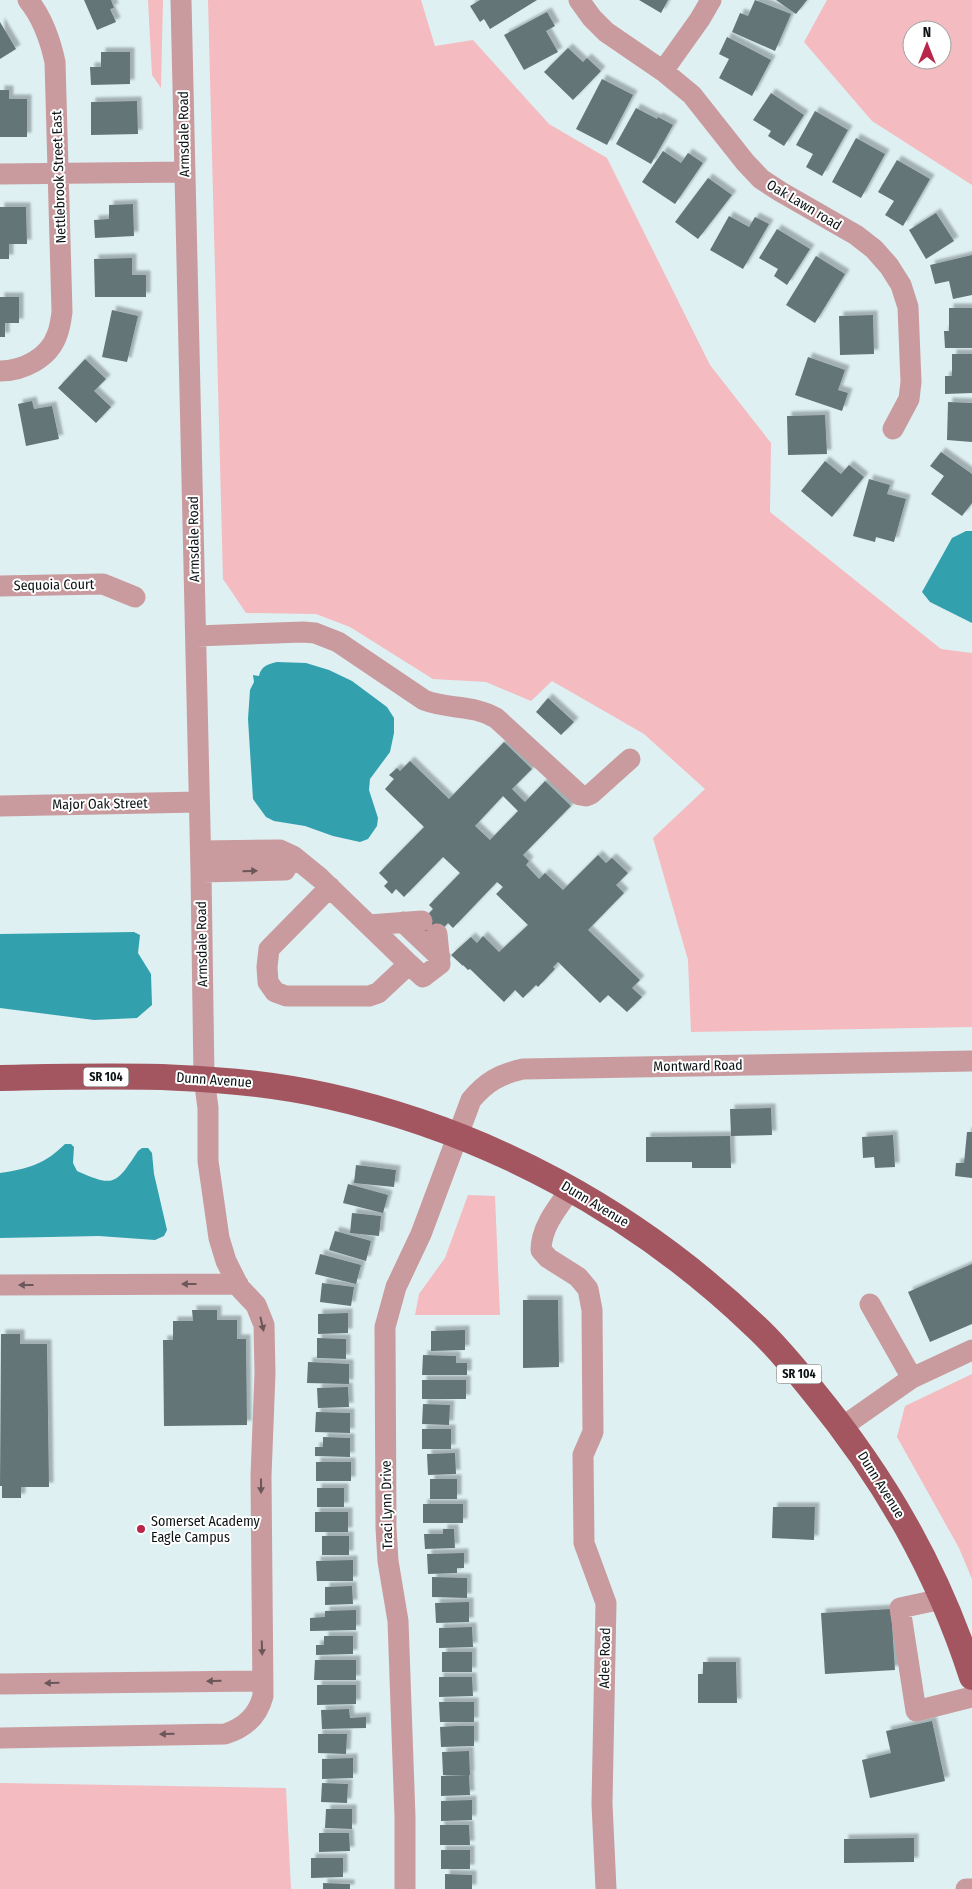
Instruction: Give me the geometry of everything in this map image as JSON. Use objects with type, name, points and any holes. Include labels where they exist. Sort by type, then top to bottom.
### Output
[{"type":"main road","name":"Dunn Avenue","points":[[0,1078],[149,1076],[204,1078],[265,1084],[329,1096],[387,1110],[457,1134],[506,1155],[571,1189],[621,1219],[670,1253],[757,1327],[842,1427],[872,1468],[922,1555],[958,1636],[972,1677]]},
{"type":"street","name":"Nettlebrook Street East","points":[[0,371],[27,366],[43,356],[57,337],[62,312],[55,62],[50,39],[42,21],[28,0]]},
{"type":"street","name":"Armsdale Road","points":[[0,1738],[225,1734],[244,1726],[260,1707],[263,1696],[261,1476],[265,1373],[264,1325],[256,1305],[238,1284],[226,1260],[219,1238],[208,1162],[208,1108],[204,1078],[201,862],[181,0]]},
{"type":"street","name":"Oak Lawn road","points":[[579,0],[592,18],[606,32],[663,71],[692,95],[745,162],[761,179],[780,192],[856,235],[874,249],[889,266],[901,285],[908,307],[912,382],[909,399],[893,429]]},
{"type":"street","points":[[663,71],[700,19],[711,0]]},
{"type":"street","points":[[0,174],[185,172]]},
{"type":"street","name":"Sequoia Court","points":[[0,586],[103,584],[135,596]]},
{"type":"street","points":[[196,636],[303,632],[326,637],[338,642],[424,700],[435,704],[472,708],[484,711],[496,718],[580,795],[586,796],[591,794],[630,759]]},
{"type":"street","name":"Major Oak Street","points":[[0,806],[199,802]]},
{"type":"street","points":[[201,862],[285,870],[293,856],[369,924],[423,977],[440,964],[440,957],[421,925]]},
{"type":"street","points":[[330,888],[270,950],[267,967],[268,982],[275,992],[286,996],[369,996],[378,993],[409,964]]},
{"type":"street","points":[[369,924],[421,925]]},
{"type":"street","points":[[421,925],[440,957]]},
{"type":"street","name":"Montward Road","points":[[457,1134],[471,1100],[483,1086],[508,1072],[523,1069],[972,1061]]},
{"type":"street","name":"Traci Lynn Drive","points":[[405,1889],[405,1817],[398,1621],[388,1561],[386,1528],[384,1327],[396,1287],[421,1234],[457,1134]]},
{"type":"street","name":"Adee Road","points":[[571,1189],[554,1212],[541,1238],[541,1250],[548,1258],[578,1277],[588,1289],[592,1310],[593,1432],[583,1455],[584,1543],[606,1604],[602,1804],[606,1889]]},
{"type":"street","points":[[0,1285],[238,1284]]},
{"type":"street","points":[[870,1304],[912,1378]]},
{"type":"street","points":[[842,1427],[912,1378],[972,1350]]},
{"type":"street","points":[[942,1598],[900,1608],[916,1711],[972,1698]]},
{"type":"street","points":[[0,1684],[263,1681]]},
{"type":"street","points":[[966,1889],[972,1889]]},
{"type":"shaded area","points":[[148,0],[163,0],[161,88],[152,75]]},
{"type":"shaded area","points":[[208,0],[421,0],[435,46],[473,40],[549,124],[607,158],[710,365],[771,443],[770,512],[941,649],[972,653],[972,1027],[691,1032],[688,960],[653,838],[705,789],[644,734],[552,681],[531,701],[486,682],[433,679],[350,627],[316,614],[246,613],[223,579]]},
{"type":"shaded area","points":[[827,0],[972,0],[972,185],[872,121],[804,42]]},
{"type":"shaded area","points":[[468,1195],[495,1196],[500,1315],[415,1315],[419,1294],[445,1258]]},
{"type":"shaded area","points":[[972,1374],[972,1579],[959,1548],[897,1437],[905,1406]]},
{"type":"shaded area","points":[[0,1783],[286,1788],[291,1889],[0,1889]]},
{"type":"water","points":[[966,531],[972,531],[972,623],[930,602],[922,592],[952,538]]},
{"type":"water","points":[[277,662],[306,663],[329,670],[352,681],[387,707],[394,718],[394,733],[390,752],[370,779],[369,790],[378,818],[377,826],[368,839],[360,842],[333,836],[305,826],[274,821],[266,817],[253,799],[248,719],[250,690],[254,682],[253,675],[259,676],[265,666]]},
{"type":"water","points":[[134,932],[140,935],[138,953],[151,974],[152,1005],[137,1018],[94,1020],[0,1008],[0,934]]},
{"type":"water","points":[[65,1144],[71,1144],[74,1147],[73,1163],[77,1171],[99,1180],[107,1181],[114,1180],[119,1176],[138,1151],[142,1148],[148,1148],[152,1153],[154,1174],[167,1230],[164,1236],[155,1240],[99,1236],[0,1238],[0,1173],[19,1170],[43,1161]]},
{"type":"building","points":[[84,0],[111,0],[114,8],[110,9],[116,22],[97,30]]},
{"type":"building","points":[[480,0],[537,0],[490,29],[484,19],[480,22],[470,6]]},
{"type":"building","points":[[639,0],[668,0],[661,13]]},
{"type":"building","points":[[755,0],[791,14],[775,51],[732,32],[740,13],[748,16]]},
{"type":"building","points":[[776,0],[807,0],[796,14]]},
{"type":"building","points":[[547,12],[555,26],[546,31],[558,52],[524,70],[504,35]]},
{"type":"building","points":[[0,22],[16,49],[0,59]]},
{"type":"building","points":[[727,37],[771,60],[752,96],[719,78],[729,59],[719,54]]},
{"type":"building","points":[[568,48],[583,62],[587,58],[601,71],[573,100],[544,72]]},
{"type":"building","points":[[101,52],[130,52],[130,84],[91,85],[90,67],[101,67]]},
{"type":"building","points":[[602,79],[633,95],[607,145],[576,129]]},
{"type":"building","points":[[0,90],[9,90],[9,99],[27,99],[27,137],[0,137]]},
{"type":"building","points":[[771,93],[804,115],[784,146],[768,136],[771,131],[753,120]]},
{"type":"building","points":[[137,101],[138,134],[91,135],[91,102]]},
{"type":"building","points":[[636,108],[673,125],[651,164],[616,144]]},
{"type":"building","points":[[815,111],[848,130],[822,176],[806,167],[813,154],[796,145]]},
{"type":"building","points":[[856,138],[885,154],[861,198],[832,182]]},
{"type":"building","points":[[663,151],[681,163],[688,153],[703,163],[675,204],[642,182]]},
{"type":"building","points":[[897,160],[930,179],[903,226],[885,215],[894,201],[878,192]]},
{"type":"building","points":[[708,178],[732,195],[698,239],[675,222]]},
{"type":"building","points":[[133,204],[134,236],[95,238],[94,220],[109,219],[109,205]]},
{"type":"building","points":[[0,207],[26,207],[27,244],[9,244],[9,259],[0,259]]},
{"type":"building","points":[[936,213],[954,241],[926,259],[909,230]]},
{"type":"building","points":[[729,216],[749,227],[755,217],[769,224],[743,269],[710,250]]},
{"type":"building","points":[[777,229],[810,249],[787,285],[774,276],[778,269],[759,258]]},
{"type":"building","points":[[972,255],[972,295],[953,299],[949,281],[935,284],[930,265]]},
{"type":"building","points":[[816,256],[845,274],[815,323],[786,305]]},
{"type":"building","points":[[132,258],[132,275],[146,275],[146,297],[95,297],[94,259]]},
{"type":"building","points":[[0,297],[19,297],[19,323],[5,323],[5,337],[0,337]]},
{"type":"building","points":[[949,308],[972,308],[972,348],[945,348],[944,331],[949,331]]},
{"type":"building","points":[[112,310],[138,316],[127,362],[102,357]]},
{"type":"building","points":[[873,315],[874,354],[840,355],[839,316]]},
{"type":"building","points":[[952,354],[972,354],[972,393],[945,394],[945,376],[952,376]]},
{"type":"building","points":[[808,357],[845,370],[838,390],[848,393],[842,411],[795,395]]},
{"type":"building","points":[[85,359],[106,379],[94,391],[111,407],[96,423],[58,388]]},
{"type":"building","points":[[32,401],[34,409],[52,406],[59,439],[26,446],[18,404]]},
{"type":"building","points":[[948,402],[972,403],[972,442],[947,440]]},
{"type":"building","points":[[825,415],[827,454],[788,455],[787,416]]},
{"type":"building","points":[[941,452],[972,474],[972,503],[962,516],[931,494],[944,476],[930,466]]},
{"type":"building","points":[[825,461],[841,474],[849,465],[864,477],[832,517],[801,491]]},
{"type":"building","points":[[869,479],[890,485],[887,494],[906,499],[894,542],[876,537],[875,542],[853,536]]},
{"type":"building","points":[[548,698],[574,722],[561,735],[536,712]]},
{"type":"building","points":[[504,742],[532,769],[512,789],[525,802],[545,781],[571,806],[523,855],[529,861],[526,865],[539,879],[545,873],[563,890],[598,855],[606,863],[612,858],[628,873],[616,885],[624,893],[588,930],[640,980],[632,988],[642,997],[627,1012],[608,995],[600,1003],[558,962],[553,967],[555,969],[538,987],[536,985],[523,998],[515,990],[504,1002],[470,969],[468,970],[451,955],[471,937],[477,943],[483,936],[499,952],[528,925],[496,894],[503,887],[497,882],[453,928],[448,923],[432,940],[417,926],[433,909],[429,905],[460,873],[443,857],[404,897],[396,889],[392,894],[384,886],[388,882],[379,873],[424,827],[385,789],[394,779],[389,775],[397,768],[400,771],[410,761],[449,799]],"holes":[[[503,796],[518,811],[490,840],[475,826]]]},
{"type":"building","points":[[771,1108],[772,1135],[731,1136],[730,1109]]},
{"type":"building","points":[[967,1132],[972,1132],[972,1178],[955,1176],[956,1163],[964,1163]]},
{"type":"building","points":[[893,1135],[895,1167],[875,1168],[874,1157],[863,1158],[862,1137]]},
{"type":"building","points":[[730,1136],[731,1168],[692,1168],[692,1162],[646,1162],[646,1137]]},
{"type":"building","points":[[356,1165],[396,1170],[394,1187],[354,1183]]},
{"type":"building","points":[[348,1184],[388,1195],[383,1213],[343,1203]]},
{"type":"building","points":[[352,1213],[381,1216],[379,1236],[350,1233]]},
{"type":"building","points":[[335,1231],[371,1241],[366,1261],[329,1250]]},
{"type":"building","points":[[320,1254],[361,1265],[356,1284],[315,1274]]},
{"type":"building","points":[[972,1264],[972,1324],[930,1342],[908,1292]]},
{"type":"building","points":[[322,1283],[354,1287],[351,1306],[320,1302]]},
{"type":"building","points":[[523,1300],[558,1300],[559,1367],[523,1368]]},
{"type":"building","points":[[192,1310],[217,1310],[217,1320],[237,1320],[237,1339],[246,1339],[247,1425],[164,1426],[163,1340],[173,1340],[173,1321],[193,1321]]},
{"type":"building","points":[[348,1313],[348,1333],[318,1334],[318,1314]]},
{"type":"building","points":[[465,1330],[465,1350],[431,1351],[431,1331]]},
{"type":"building","points":[[1,1334],[20,1334],[20,1344],[47,1344],[49,1487],[21,1487],[21,1498],[2,1498],[2,1486],[0,1486]]},
{"type":"building","points":[[317,1338],[346,1339],[346,1359],[317,1358]]},
{"type":"building","points":[[423,1355],[456,1356],[456,1363],[467,1363],[467,1375],[422,1375]]},
{"type":"building","points":[[308,1362],[349,1364],[349,1384],[307,1383]]},
{"type":"building","points":[[422,1380],[466,1380],[466,1399],[422,1399]]},
{"type":"building","points":[[348,1387],[349,1407],[318,1408],[317,1388]]},
{"type":"building","points":[[423,1404],[450,1405],[449,1425],[422,1424]]},
{"type":"building","points":[[316,1412],[350,1413],[350,1433],[315,1432]]},
{"type":"building","points":[[422,1429],[451,1429],[451,1449],[422,1449]]},
{"type":"building","points":[[323,1437],[350,1438],[350,1457],[315,1456],[315,1447],[323,1447]]},
{"type":"building","points":[[455,1453],[456,1474],[428,1475],[427,1454]]},
{"type":"building","points":[[316,1462],[351,1462],[351,1481],[316,1481]]},
{"type":"building","points":[[430,1479],[457,1479],[457,1499],[430,1499]]},
{"type":"building","points":[[317,1488],[344,1488],[344,1507],[317,1507]]},
{"type":"building","points":[[423,1504],[463,1504],[463,1523],[423,1523]]},
{"type":"building","points":[[773,1507],[815,1507],[814,1540],[772,1538]]},
{"type":"building","points":[[315,1512],[348,1512],[348,1532],[315,1532]]},
{"type":"building","points":[[443,1529],[454,1529],[455,1548],[425,1549],[424,1534],[443,1534]]},
{"type":"building","points":[[322,1536],[349,1536],[349,1555],[322,1555]]},
{"type":"building","points":[[464,1553],[464,1568],[457,1568],[457,1573],[428,1574],[427,1554]]},
{"type":"building","points":[[353,1560],[353,1581],[317,1581],[316,1561]]},
{"type":"building","points":[[432,1577],[467,1578],[467,1598],[432,1597]]},
{"type":"building","points":[[352,1586],[353,1604],[325,1605],[325,1587]]},
{"type":"building","points":[[469,1602],[469,1622],[436,1623],[435,1603]]},
{"type":"building","points":[[891,1609],[895,1670],[825,1674],[821,1613]]},
{"type":"building","points":[[356,1610],[356,1630],[310,1631],[310,1618],[325,1617],[325,1611]]},
{"type":"building","points":[[472,1627],[473,1647],[439,1648],[439,1628]]},
{"type":"building","points":[[324,1636],[353,1636],[353,1654],[316,1655],[316,1645],[324,1645]]},
{"type":"building","points":[[442,1652],[472,1652],[472,1672],[442,1672]]},
{"type":"building","points":[[315,1660],[356,1660],[356,1680],[314,1680]]},
{"type":"building","points":[[703,1662],[736,1662],[737,1703],[698,1703],[698,1674],[703,1674]]},
{"type":"building","points":[[439,1677],[472,1677],[473,1696],[439,1697]]},
{"type":"building","points":[[317,1685],[356,1685],[356,1704],[317,1705]]},
{"type":"building","points":[[439,1702],[474,1702],[474,1722],[440,1722]]},
{"type":"building","points":[[349,1709],[350,1718],[366,1717],[366,1728],[322,1729],[321,1710]]},
{"type":"building","points":[[932,1721],[945,1781],[870,1798],[862,1760],[891,1753],[886,1731]]},
{"type":"building","points":[[474,1726],[474,1746],[441,1747],[440,1727]]},
{"type":"building","points":[[318,1734],[347,1734],[346,1754],[318,1753]]},
{"type":"building","points":[[469,1751],[470,1775],[443,1775],[442,1752]]},
{"type":"building","points":[[353,1758],[353,1778],[322,1779],[322,1759]]},
{"type":"building","points":[[469,1775],[470,1795],[441,1796],[441,1776]]},
{"type":"building","points":[[322,1783],[348,1784],[347,1803],[321,1802]]},
{"type":"building","points":[[472,1800],[472,1820],[441,1821],[441,1801]]},
{"type":"building","points":[[326,1809],[352,1809],[352,1829],[325,1828]]},
{"type":"building","points":[[440,1825],[469,1825],[470,1845],[440,1845]]},
{"type":"building","points":[[319,1833],[349,1833],[350,1851],[319,1852]]},
{"type":"building","points":[[914,1838],[914,1862],[844,1863],[844,1839]]},
{"type":"building","points":[[441,1850],[470,1850],[470,1869],[441,1869]]},
{"type":"building","points":[[311,1858],[343,1858],[343,1877],[311,1878]]},
{"type":"building","points":[[445,1874],[472,1875],[472,1889],[445,1889]]},
{"type":"building","points":[[323,1883],[350,1884],[350,1889],[323,1889]]},
{"type":"place","name":"Somerset Academy Eagle Campus","points":[[141,1529]]}]
